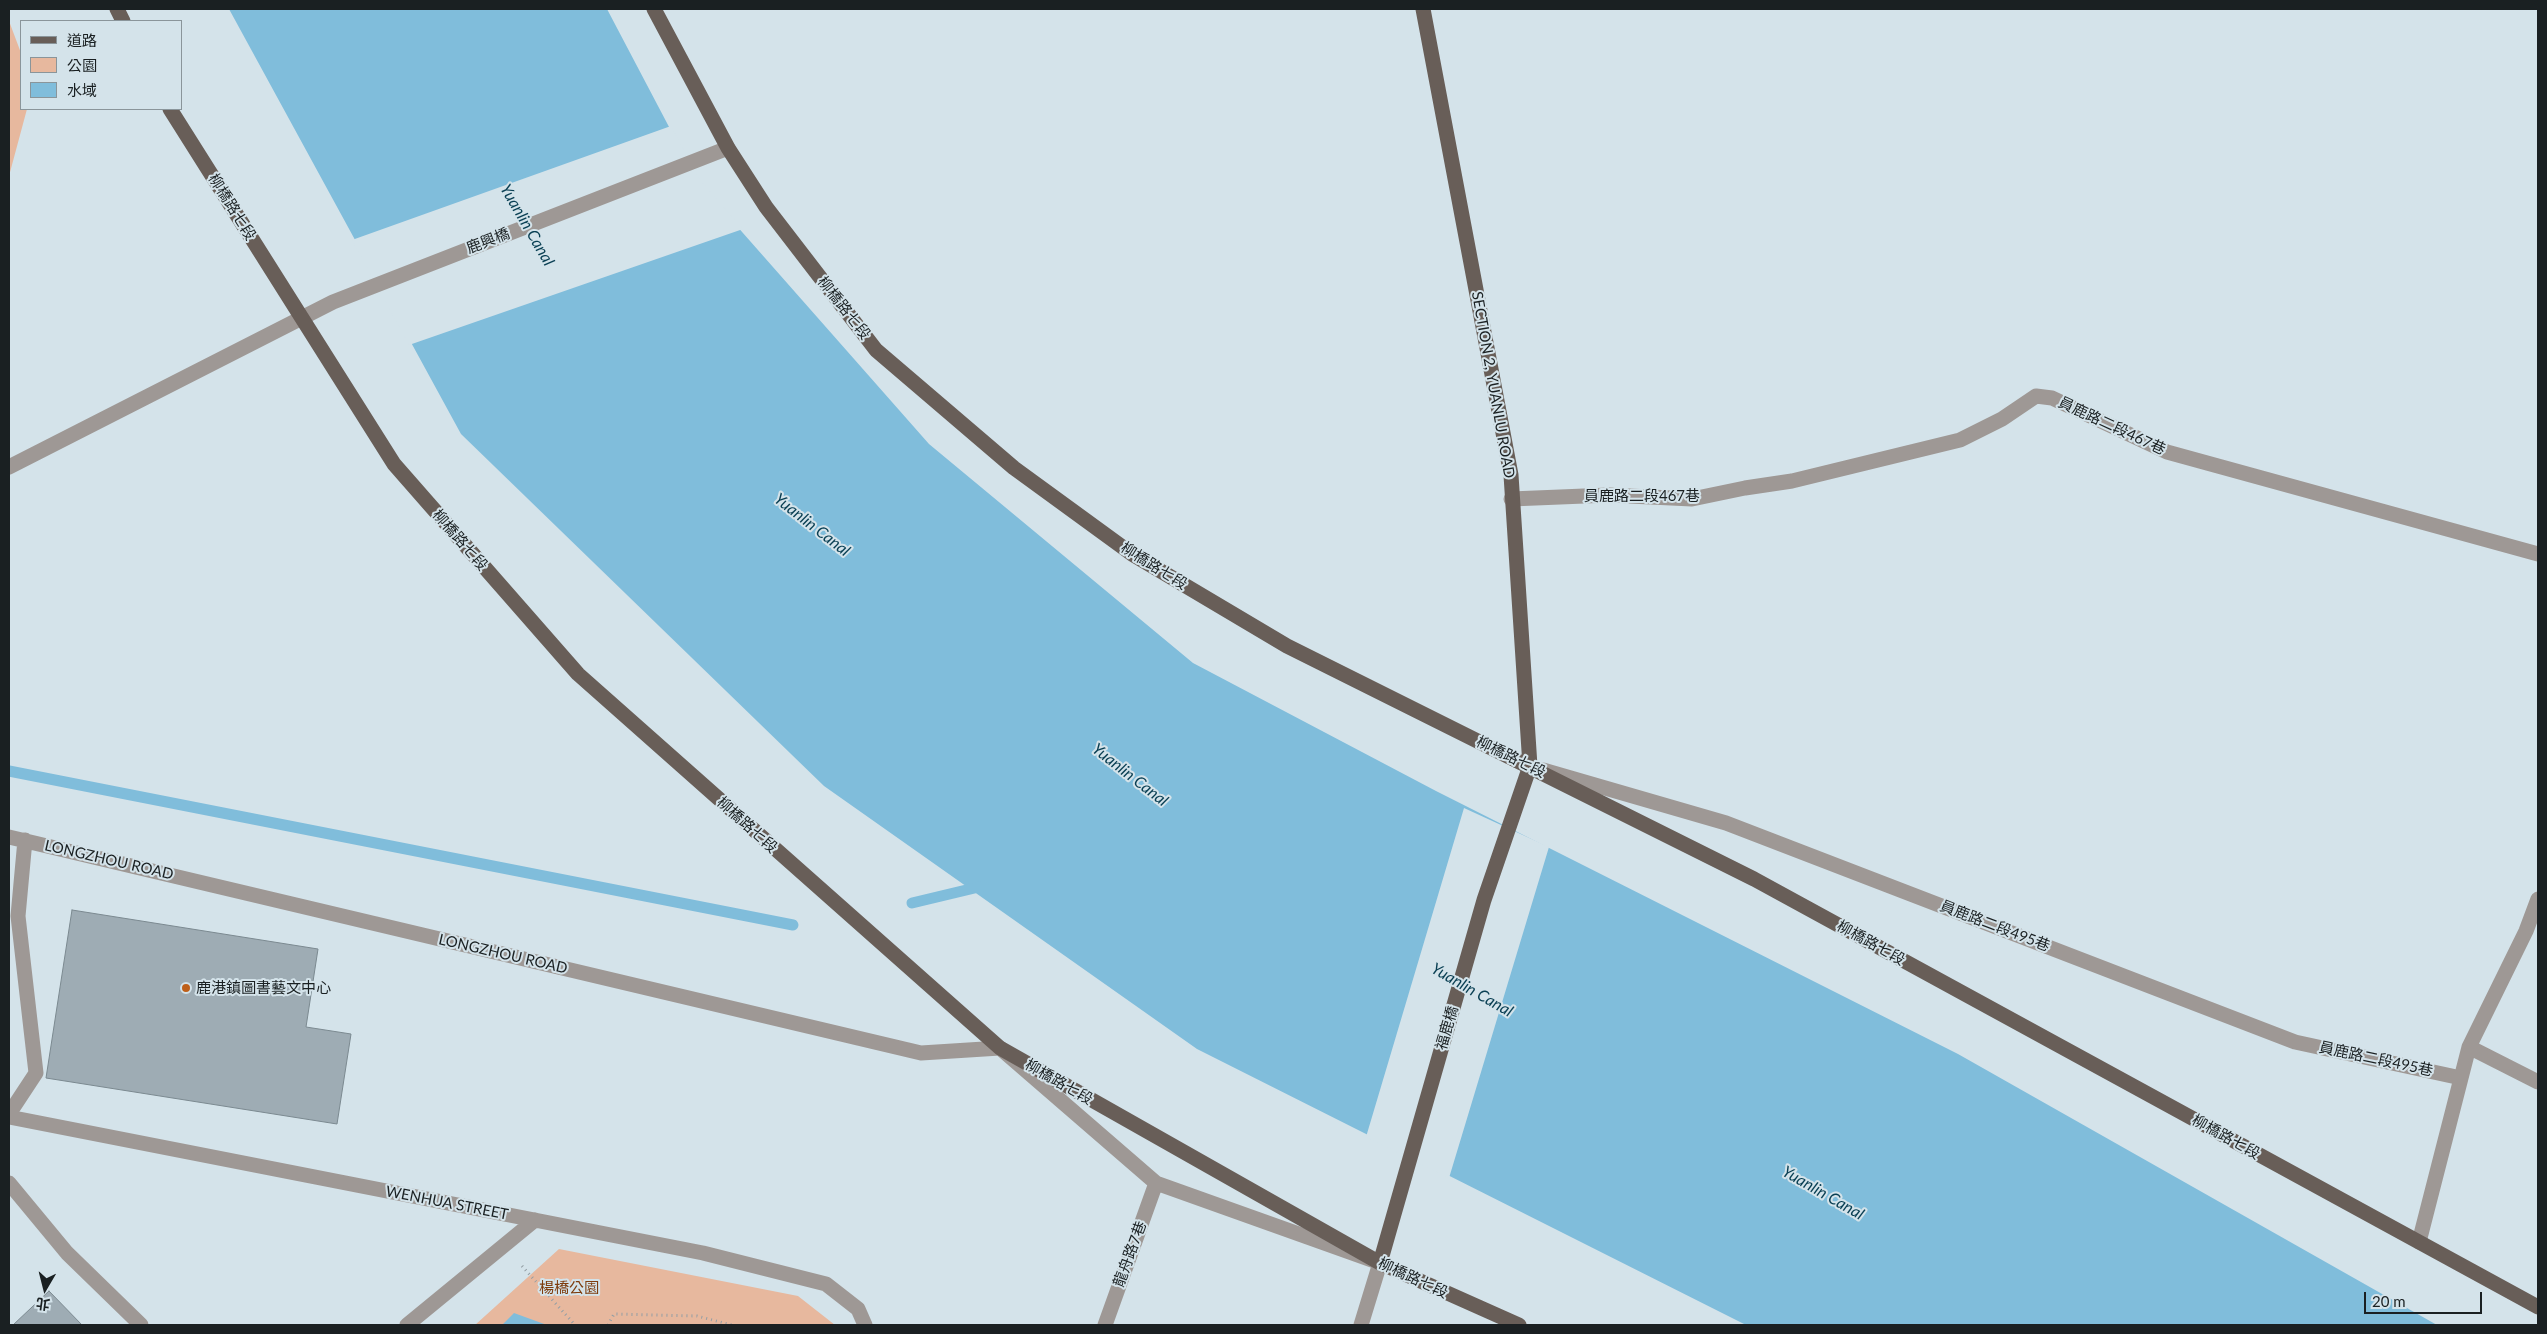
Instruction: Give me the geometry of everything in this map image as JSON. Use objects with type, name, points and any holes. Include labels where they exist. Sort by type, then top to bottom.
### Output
[{"type":"main road","name":"柳橋路七段","points":[[654,9],[728,148],[766,207],[876,350],[1014,468],[1132,554],[1287,646],[1754,879],[2538,1307]]},
{"type":"main road","name":"SECTION 2, YUANLU ROAD","points":[[1423,9],[1511,475],[1511,499],[1530,766]]},
{"type":"main road","name":"柳橋路七段","points":[[171,110],[394,464],[578,674],[1000,1048],[1380,1263],[1519,1325]]},
{"type":"main road","name":"福鹿橋","points":[[1380,1263],[1484,900],[1530,766]]},
{"type":"street","name":"鹿興橋","points":[[9,467],[333,302],[728,148]]},
{"type":"street","name":"員鹿路二段467巷","points":[[1511,499],[1610,495],[1692,499],[1792,481],[1960,440],[2002,419],[2036,396],[2052,398],[2167,452],[2538,554]]},
{"type":"street","name":"員鹿路二段495巷","points":[[1530,766],[1726,823],[2295,1042],[2461,1078]]},
{"type":"street","name":"LONGZHOU ROAD","points":[[9,837],[921,1053],[1000,1048]]},
{"type":"street","points":[[9,1115],[36,1073],[18,916],[25,840]]},
{"type":"street","points":[[2419,1242],[2469,1047],[2526,931],[2538,899]]},
{"type":"street","points":[[2469,1047],[2538,1082]]},
{"type":"street","points":[[1000,1048],[1156,1183],[1380,1263],[1362,1322]]},
{"type":"street","name":"WENHUA STREET","points":[[9,1115],[703,1253],[826,1284],[858,1309],[865,1325]]},
{"type":"street","name":"龍舟路7巷","points":[[1105,1325],[1156,1183]]},
{"type":"street","points":[[9,1184],[67,1253],[141,1325]]},
{"type":"street","points":[[407,1325],[536,1220]]},
{"type":"path","points":[[504,1246],[575,1325]]},
{"type":"path","points":[[608,1325],[614,1314],[697,1316],[732,1325]]},
{"type":"green space","points":[[9,21],[20,50],[20,110],[27,110],[9,176]]},
{"type":"green space","name":"楊橋公園","points":[[559,1249],[798,1296],[835,1325],[475,1325]]},
{"type":"water","name":"Yuanlin Canal","points":[[229,9],[607,9],[698,182],[929,444],[1193,663],[1436,791],[1958,1054],[2437,1325],[1746,1325],[1197,1049],[824,786],[461,434]]},
{"type":"water","points":[[514,1313],[547,1325],[502,1325]]},
{"type":"pier","points":[[671,126],[700,180],[743,229],[409,345],[352,240]]},
{"type":"pier","points":[[1464,808],[1549,847],[1449,1178],[1366,1137]]},
{"type":"building","name":"鹿港鎮圖書藝文中心","points":[[72,910],[318,949],[306,1027],[351,1034],[337,1124],[46,1078]]},
{"type":"building","points":[[49,1291],[82,1325],[13,1325]]},
{"type":"waterway","points":[[9,771],[793,925]]},
{"type":"waterway","points":[[912,903],[983,886]]},
{"type":"place","name":"鹿港鎮圖書藝文中心","points":[[186,988]]}]
